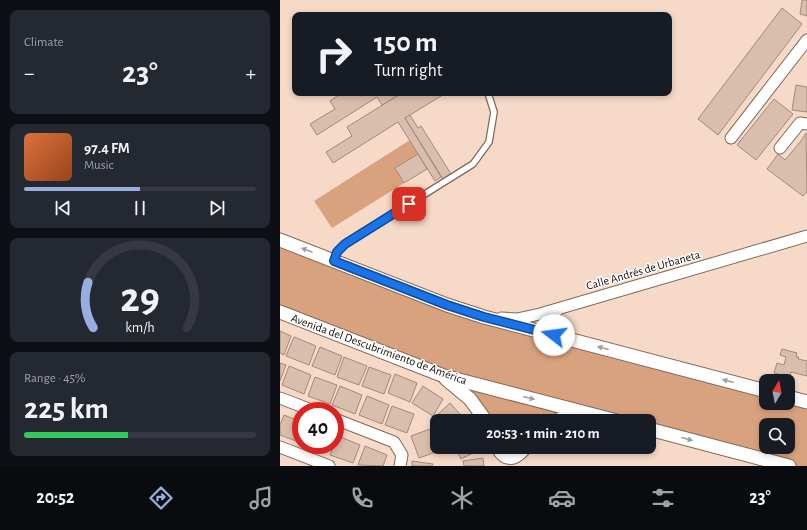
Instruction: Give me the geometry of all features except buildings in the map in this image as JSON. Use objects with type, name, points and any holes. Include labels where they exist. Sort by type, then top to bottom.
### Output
[{"type":"street","points":[[731,138],[807,40]]},
{"type":"street","points":[[780,148],[800,123],[807,124]]},
{"type":"street","name":"Calle Andrés de Urbaneta","points":[[484,317],[518,319],[532,316],[807,236]]},
{"type":"street","points":[[280,240],[447,305],[484,317],[759,389]]},
{"type":"street","points":[[563,307],[552,315],[550,324],[555,333],[568,339]]},
{"type":"street","name":"Avenida del Descubrimiento de América","points":[[280,312],[430,370],[484,387],[588,414]]},
{"type":"street","points":[[430,370],[457,386],[476,406],[481,414]]},
{"type":"street","points":[[280,398],[292,403]]},
{"type":"street","points":[[795,398],[807,402]]},
{"type":"street","points":[[344,423],[394,442],[402,455],[400,466]]},
{"type":"street","points":[[656,431],[789,466]]},
{"type":"street","points":[[280,447],[329,466]]},
{"type":"street","points":[[499,454],[502,466]]},
{"type":"street","points":[[502,454],[509,458],[515,457],[518,454]]},
{"type":"street","points":[[517,466],[522,454]]},
{"type":"lane","points":[[334,261],[337,252],[345,244],[473,164],[489,142],[494,112],[489,96]]},
{"type":"shaded area","points":[[410,140],[418,154],[395,168],[404,183],[332,228],[314,201]]},
{"type":"shaded area","points":[[280,240],[447,305],[759,389],[759,410],[795,410],[795,402],[807,402],[807,466],[789,466],[656,431],[656,414],[480,414],[457,386],[280,312]]},
{"type":"route","points":[[409,204],[345,244],[337,252],[334,261],[447,305],[484,317],[554,335]]}]
